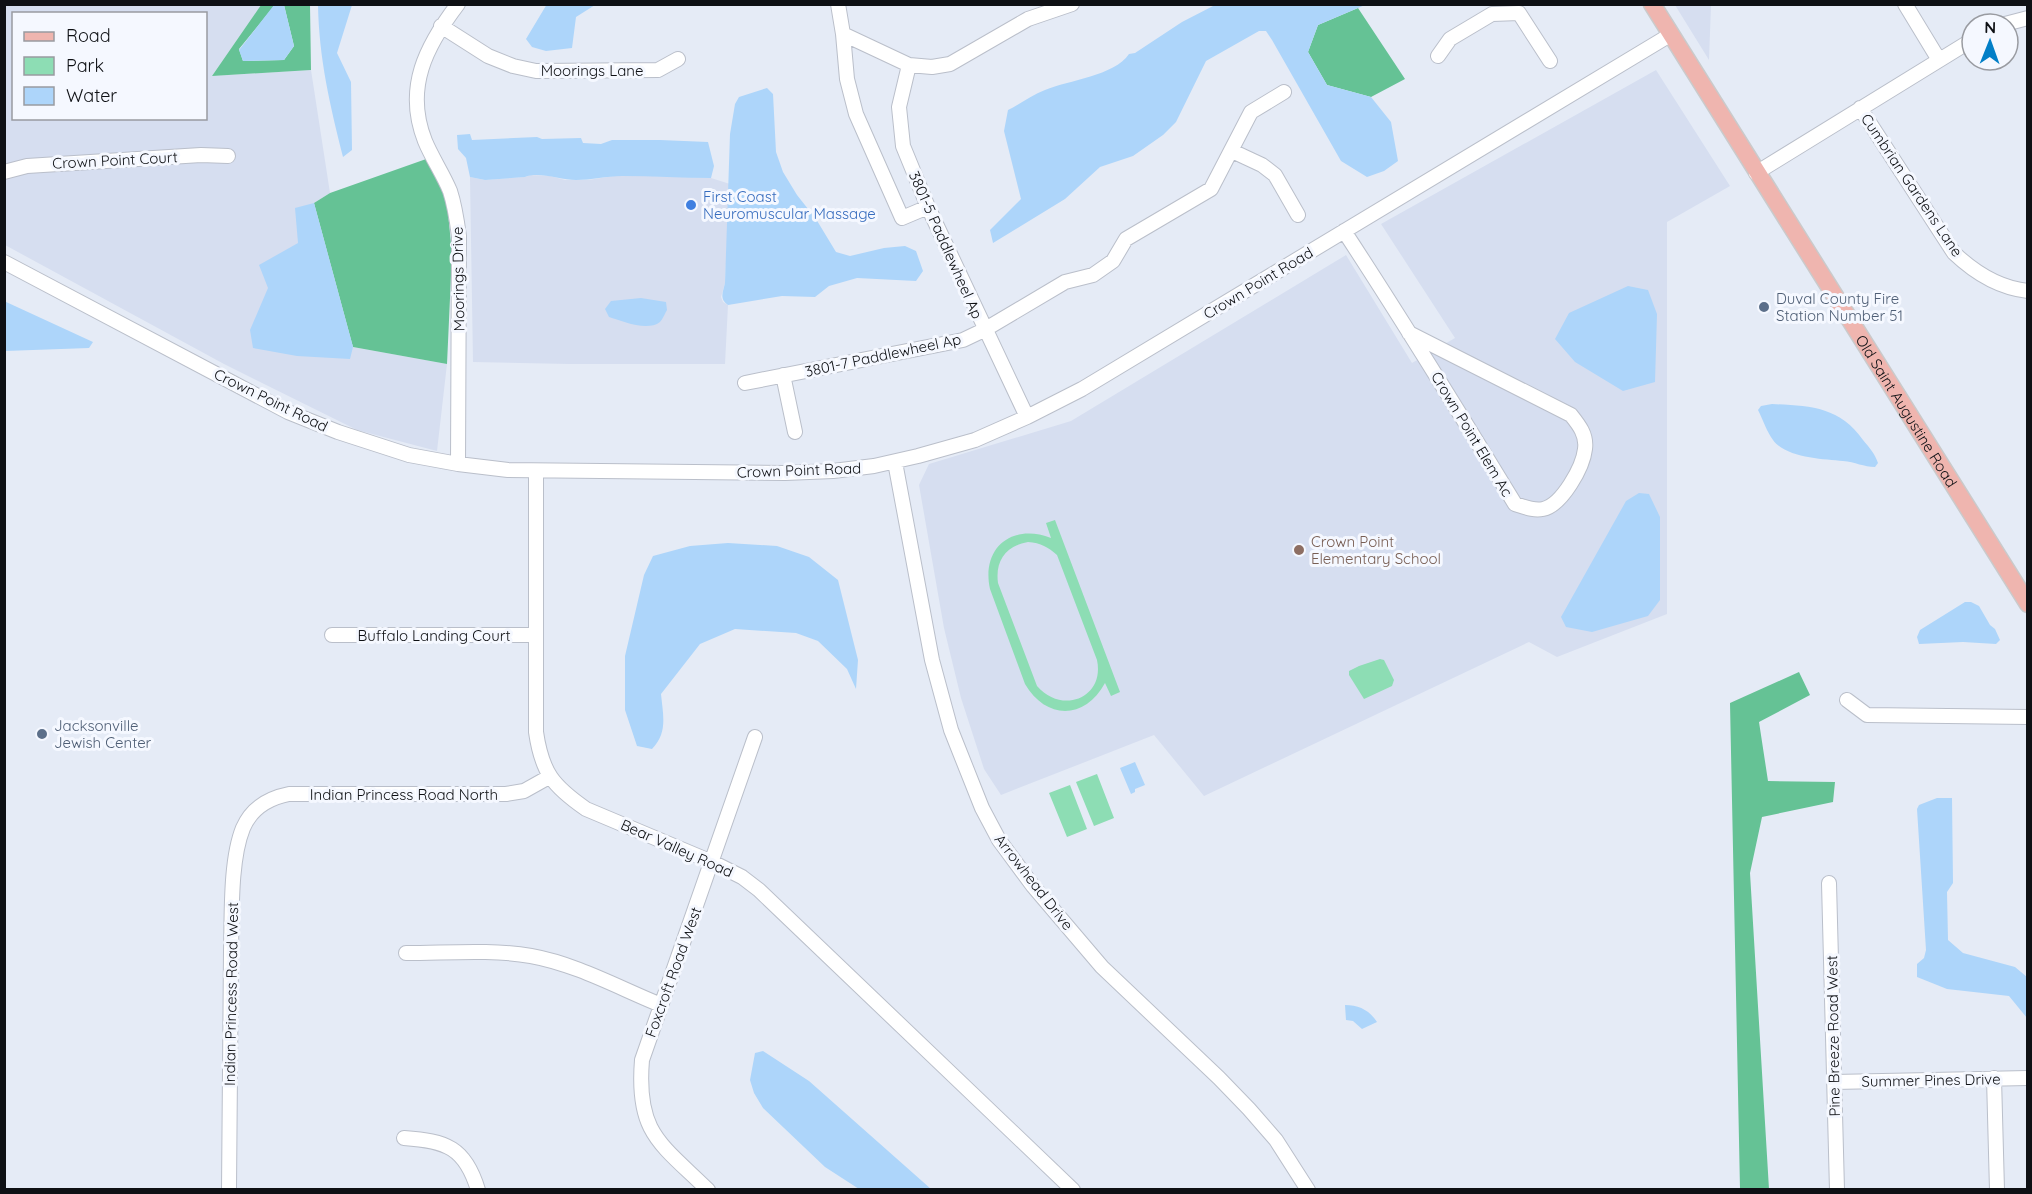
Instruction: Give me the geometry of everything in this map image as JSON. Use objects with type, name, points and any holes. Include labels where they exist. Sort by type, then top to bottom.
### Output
[{"type":"main road","name":"Old Saint Augustine Road","points":[[1652,4],[2028,604]]},
{"type":"street","name":"Moorings Drive","points":[[458,4],[429,47],[421,67],[417,105],[425,141],[450,191],[459,236],[458,464]]},
{"type":"street","points":[[838,4],[847,79],[856,114],[902,218],[928,207]]},
{"type":"street","points":[[843,34],[909,65],[932,67],[950,63],[1028,19],[1072,4]]},
{"type":"street","points":[[1905,4],[1939,60]]},
{"type":"street","points":[[1438,56],[1450,39],[1492,9],[1519,14],[1550,61]]},
{"type":"street","name":"Moorings Lane","points":[[441,26],[488,56],[513,66],[536,71],[658,70],[678,59]]},
{"type":"street","name":"Crown Point Road","points":[[4,262],[288,412],[391,450],[458,464],[536,472],[784,473],[833,471],[874,466],[975,440],[1082,389],[1670,35]]},
{"type":"street","points":[[1756,173],[1960,47]]},
{"type":"street","name":"3801-5 Paddlewheel Ap","points":[[909,65],[899,107],[899,125],[903,146],[984,330],[1027,417]]},
{"type":"street","name":"3801-7 Paddlewheel Ap","points":[[745,383],[963,340],[1065,282],[1093,275],[1113,261],[1126,240],[1211,189],[1251,112],[1284,92]]},
{"type":"street","name":"Cumbrian Gardens Lane","points":[[1860,108],[1954,253],[1970,268],[1988,279],[2005,286],[2028,291]]},
{"type":"street","points":[[1232,151],[1262,165],[1275,175],[1298,214]]},
{"type":"street","name":"Crown Point Court","points":[[4,172],[27,165],[228,156]]},
{"type":"street","name":"Crown Point Elem Ac","points":[[1344,231],[1515,504],[1530,509],[1545,509],[1560,500],[1578,471],[1586,448],[1582,429],[1571,415],[1409,333]]},
{"type":"street","points":[[783,375],[795,432]]},
{"type":"street","name":"Arrowhead Drive","points":[[894,462],[932,660],[951,730],[982,808],[999,840],[1033,886],[1102,967],[1249,1109],[1276,1140],[1308,1190]]},
{"type":"street","name":"Bear Valley Road","points":[[536,472],[536,732],[539,754],[549,777],[568,796],[586,809],[712,862],[742,877],[759,890],[1073,1190]]},
{"type":"street","name":"Buffalo Landing Court","points":[[332,635],[535,635]]},
{"type":"street","points":[[1847,700],[1867,715],[2028,717]]},
{"type":"street","name":"Foxcroft Road West","points":[[708,1190],[659,1142],[649,1127],[643,1109],[640,1087],[642,1060],[755,737]]},
{"type":"street","name":"Indian Princess Road North","points":[[259,806],[273,797],[289,794],[506,794],[524,791],[549,777]]},
{"type":"street","name":"Indian Princess Road West","points":[[230,1190],[233,888],[243,827],[259,806]]},
{"type":"street","name":"Pine Breeze Road West","points":[[1829,883],[1837,1190]]},
{"type":"street","points":[[406,953],[530,956],[571,967],[661,1005]]},
{"type":"street","points":[[1994,1078],[1997,1190]]},
{"type":"street","name":"Summer Pines Drive","points":[[1834,1082],[2028,1078]]},
{"type":"street","points":[[404,1138],[431,1140],[447,1145],[463,1158],[473,1173],[478,1190]]},
{"type":"shaded area","points":[[4,5],[261,5],[212,76],[311,70],[330,193],[314,203],[353,347],[447,364],[437,451],[357,430],[224,364],[5,245]]},
{"type":"shaded area","points":[[1675,5],[1711,5],[1709,60]]},
{"type":"shaded area","name":"Crown Point Elementary School","points":[[1656,70],[1730,186],[1667,222],[1667,614],[1557,657],[1529,642],[1204,796],[1154,735],[1001,795],[984,769],[961,698],[944,628],[919,485],[929,464],[1071,421],[1346,255],[1412,363],[1455,338],[1381,224]]},
{"type":"shaded area","points":[[531,175],[565,180],[588,180],[621,175],[711,178],[730,184],[725,283],[721,297],[728,305],[725,364],[473,362],[470,177],[485,180]]},
{"type":"green space","points":[[261,5],[275,5],[239,49],[243,61],[284,60],[294,46],[284,5],[310,5],[311,70],[212,76]]},
{"type":"green space","points":[[1358,8],[1405,79],[1371,97],[1327,85],[1308,52],[1318,25]]},
{"type":"green space","points":[[429,158],[447,202],[452,254],[447,364],[353,347],[314,203],[330,193]]},
{"type":"green space","points":[[1055,520],[1120,692],[1111,696],[1105,683],[1087,704],[1065,711],[1044,704],[1025,684],[990,589],[988,574],[990,562],[1002,542],[1024,534],[1037,534],[1051,538],[1046,523]],"holes":[[[1033,543],[1044,546],[1057,555],[1097,660],[1098,673],[1095,684],[1088,693],[1069,701],[1058,700],[1047,695],[1037,686],[998,583],[1000,561],[1008,551],[1020,544]]]},
{"type":"green space","points":[[1380,659],[1384,660],[1394,680],[1392,686],[1364,699],[1349,675],[1349,671]]},
{"type":"green space","points":[[1799,672],[1810,695],[1759,722],[1768,781],[1835,782],[1833,802],[1762,817],[1750,873],[1769,1189],[1740,1189],[1730,703]]},
{"type":"green space","points":[[1097,774],[1114,818],[1094,826],[1076,782]]},
{"type":"green space","points":[[1070,785],[1087,829],[1067,837],[1049,793]]},
{"type":"water","points":[[547,4],[595,5],[576,17],[572,48],[546,51],[532,47],[526,39]]},
{"type":"water","points":[[274,5],[284,5],[294,46],[284,60],[243,61],[239,50]]},
{"type":"water","points":[[318,5],[352,5],[337,53],[351,82],[352,150],[343,157],[323,63]]},
{"type":"water","points":[[1215,5],[1365,5],[1318,25],[1308,52],[1327,85],[1371,97],[1391,122],[1398,161],[1384,171],[1367,177],[1341,161],[1272,40],[1266,31],[1259,31],[1206,61],[1176,122],[1163,135],[1133,156],[1100,167],[1065,199],[993,243],[990,230],[1021,199],[1004,131],[1008,110],[1035,94],[1055,86],[1113,68],[1129,54],[1135,53],[1182,22]]},
{"type":"water","points":[[767,88],[773,94],[776,152],[783,172],[836,252],[850,256],[905,246],[916,251],[923,271],[916,281],[857,278],[829,286],[815,297],[782,296],[728,305],[725,303],[722,295],[725,283],[730,134],[735,104],[739,97]]},
{"type":"water","points":[[470,134],[472,140],[537,137],[542,139],[581,138],[583,143],[601,144],[612,140],[708,142],[714,166],[711,178],[622,176],[570,180],[530,175],[485,180],[470,177],[466,158],[458,149],[457,135]]},
{"type":"water","points":[[314,203],[353,347],[350,359],[297,356],[253,348],[250,330],[268,288],[259,265],[298,243],[295,208]]},
{"type":"water","points":[[1628,286],[1648,290],[1657,314],[1655,382],[1623,391],[1575,362],[1555,339],[1569,313]]},
{"type":"water","points":[[641,298],[666,302],[667,310],[660,322],[648,326],[634,325],[609,317],[605,309],[611,301]]},
{"type":"water","points":[[4,301],[93,342],[89,348],[5,351]]},
{"type":"water","points":[[1772,404],[1811,407],[1844,420],[1872,451],[1878,463],[1875,467],[1871,467],[1787,451],[1773,440],[1758,410],[1761,406]]},
{"type":"water","points":[[1639,493],[1649,494],[1660,517],[1660,600],[1648,616],[1592,632],[1566,627],[1561,617],[1626,501]]},
{"type":"water","points":[[728,543],[777,546],[809,557],[838,580],[858,660],[856,689],[847,669],[818,641],[796,633],[735,629],[700,644],[661,694],[663,723],[657,743],[652,749],[637,746],[625,710],[625,656],[644,575],[653,556],[690,546]]},
{"type":"water","points":[[1965,602],[1979,606],[2000,640],[1996,644],[1963,642],[1919,644],[1917,637],[1920,630]]},
{"type":"water","points":[[1135,762],[1145,785],[1135,789],[1135,792],[1131,794],[1120,768]]},
{"type":"water","points":[[1937,798],[1952,798],[1953,883],[1947,892],[1948,940],[1963,953],[2015,967],[2027,977],[2027,1018],[2009,996],[1947,989],[1917,977],[1917,964],[1924,958],[1926,950],[1917,809],[1919,805]]},
{"type":"water","points":[[1345,1005],[1363,1009],[1377,1022],[1362,1029],[1353,1021],[1346,1020]]},
{"type":"water","points":[[763,1051],[809,1081],[931,1189],[859,1189],[825,1167],[763,1108],[754,1093],[750,1080],[755,1053]]},
{"type":"place","name":"First Coast Neuromuscular Massage","points":[[691,205]]},
{"type":"place","name":"Duval County Fire Station Number 51","points":[[1764,307]]},
{"type":"place","name":"Crown Point Elementary School","points":[[1299,550]]},
{"type":"place","name":"Jacksonville Jewish Center","points":[[42,734]]}]
